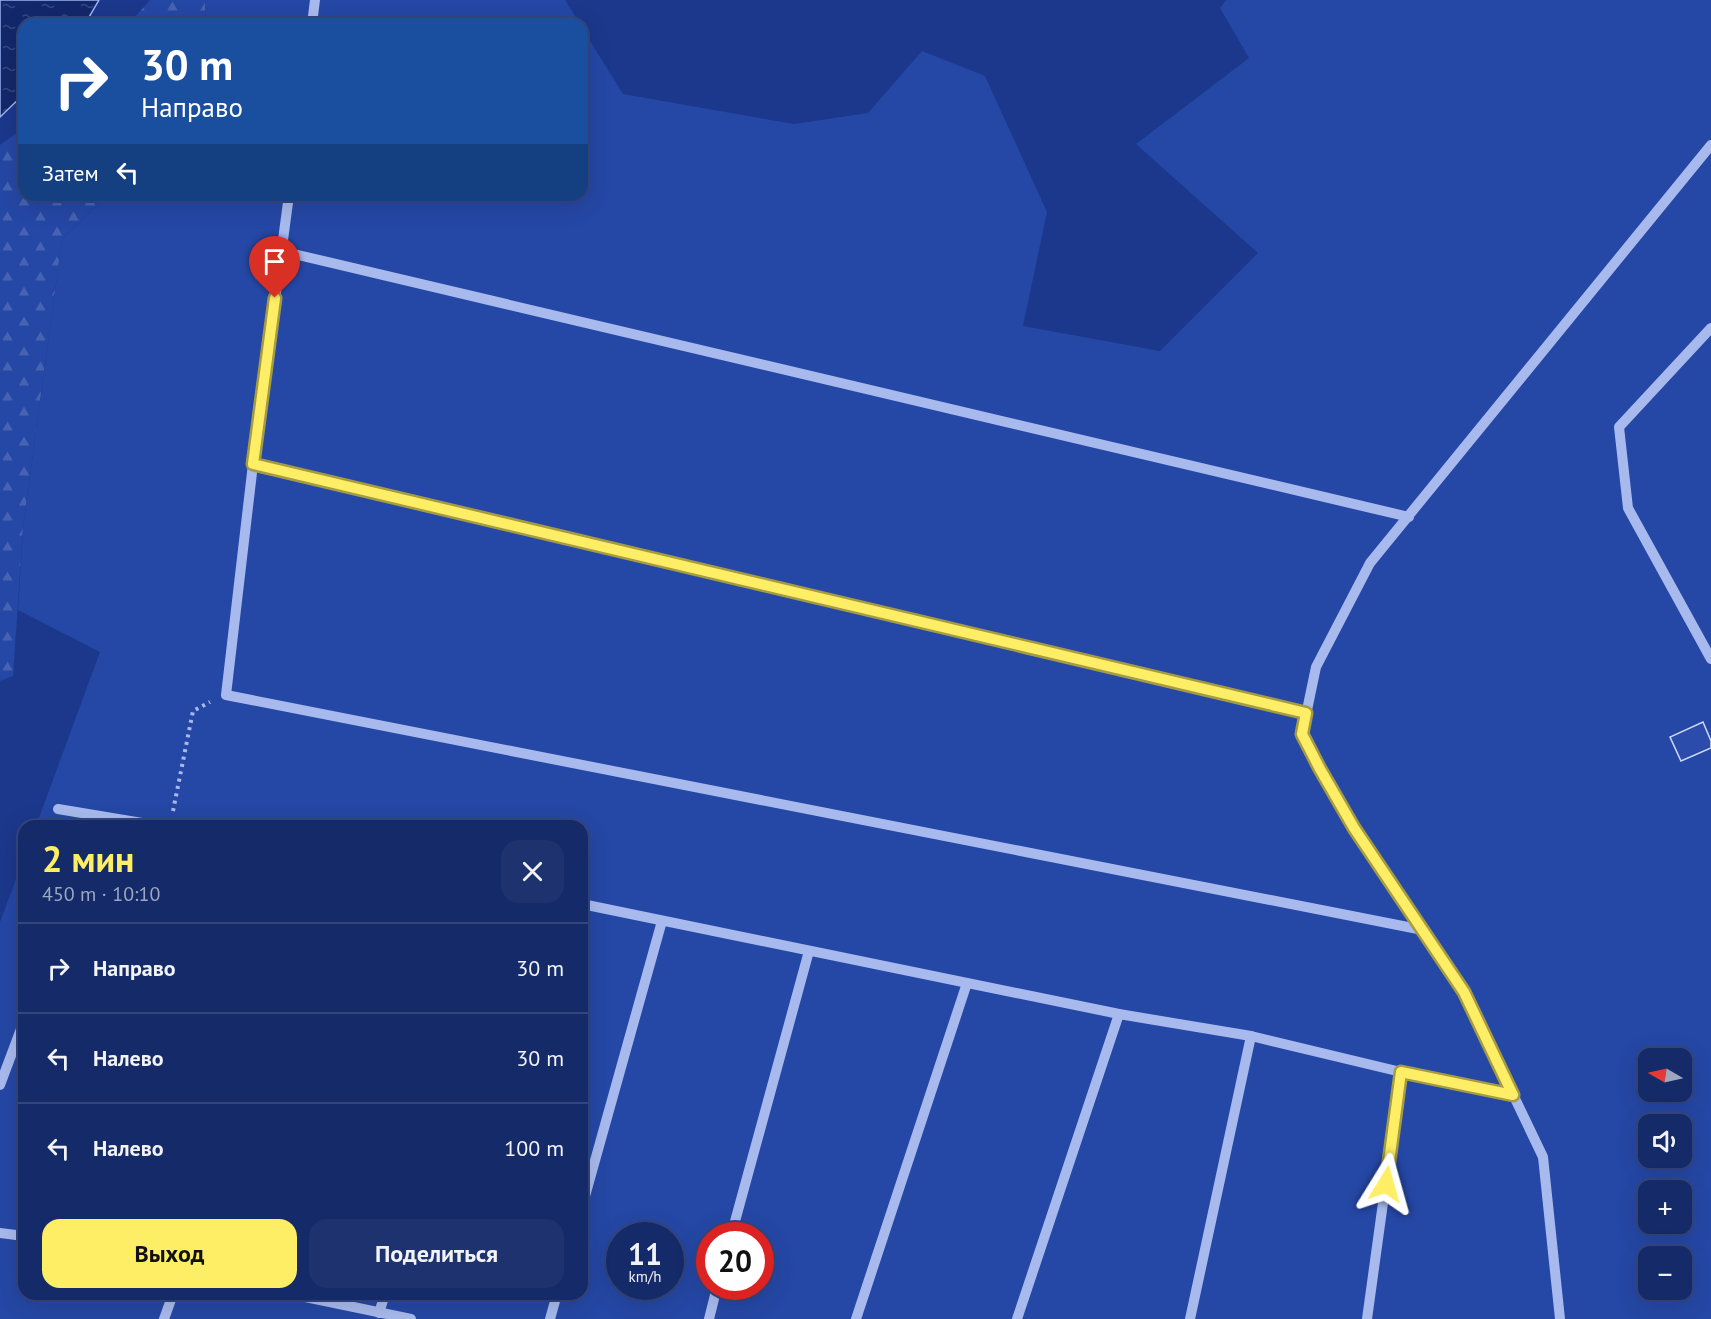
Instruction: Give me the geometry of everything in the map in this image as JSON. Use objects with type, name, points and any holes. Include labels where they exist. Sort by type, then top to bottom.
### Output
[{"type":"street","points":[[313,18],[315,0]]},
{"type":"street","points":[[1560,1319],[1543,1157],[1464,992],[1354,828],[1302,734],[1316,667],[1370,563],[1711,144]]},
{"type":"street","points":[[288,201],[253,464],[226,695],[1423,930]]},
{"type":"street","points":[[282,251],[1408,517]]},
{"type":"street","points":[[1711,328],[1619,427],[1628,508],[1711,659]]},
{"type":"street","points":[[253,464],[1306,713]]},
{"type":"street","points":[[58,809],[96,820]]},
{"type":"street","points":[[588,905],[1119,1014],[1251,1036],[1401,1072],[1513,1095]]},
{"type":"street","points":[[588,1186],[662,921]]},
{"type":"street","points":[[735,1222],[809,951]]},
{"type":"street","points":[[856,1319],[967,983]]},
{"type":"street","points":[[1017,1319],[1119,1014]]},
{"type":"street","points":[[1190,1319],[1251,1036]]},
{"type":"street","points":[[0,1085],[18,1037]]},
{"type":"street","points":[[1367,1319],[1401,1072]]},
{"type":"street","points":[[0,1233],[18,1235]]},
{"type":"street","points":[[164,1319],[171,1300]]},
{"type":"street","points":[[319,1300],[411,1319]]},
{"type":"street","points":[[379,1313],[383,1300]]},
{"type":"street","points":[[550,1319],[555,1300]]},
{"type":"street","points":[[709,1319],[714,1300]]},
{"type":"path","points":[[172,815],[193,711],[226,695]]},
{"type":"green space","points":[[150,0],[205,0],[206,18],[134,18]]},
{"type":"green space","points":[[205,0],[565,0],[576,18],[206,18]]},
{"type":"green space","points":[[1226,0],[1711,0],[1711,1319],[0,1319],[0,922],[18,874],[18,1300],[588,1300],[588,820],[38,820],[100,652],[18,610],[23,528],[62,239],[102,201],[588,201],[588,38],[623,94],[794,124],[868,113],[922,51],[985,76],[1047,212],[1023,326],[1160,351],[1258,253],[1136,144],[1249,58],[1220,8]]},
{"type":"green space","points":[[18,132],[18,201],[102,201],[62,239],[23,528],[13,676],[0,681],[0,145]]},
{"type":"water","points":[[0,0],[99,0],[88,18],[18,18],[18,100],[0,117]]},
{"type":"building","points":[[1703,722],[1711,741],[1711,748],[1681,761],[1670,737]]},
{"type":"route","points":[[275,298],[253,464],[1306,713],[1302,734],[1320,769],[1354,828],[1464,992],[1513,1095],[1401,1072],[1386,1184]]}]
